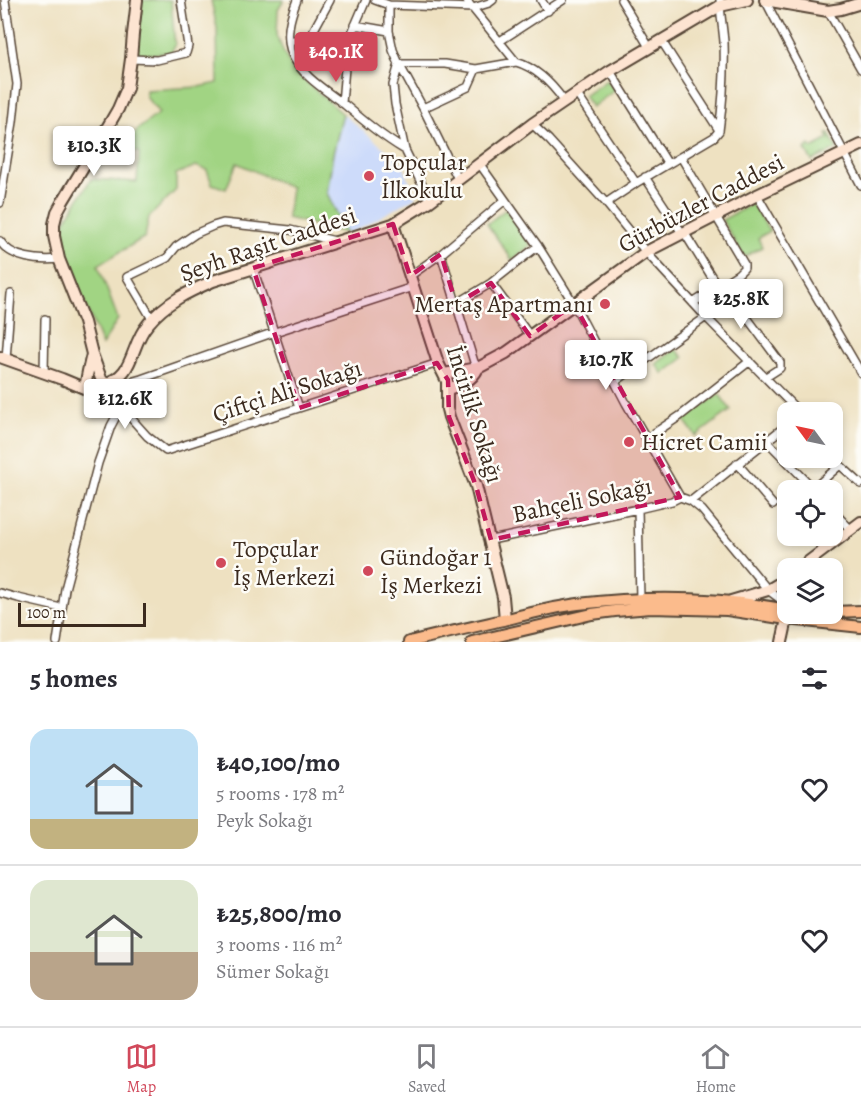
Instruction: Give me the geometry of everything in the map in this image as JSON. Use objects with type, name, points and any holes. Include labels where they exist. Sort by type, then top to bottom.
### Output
[{"type":"main road","points":[[409,642],[578,604],[640,599],[731,601],[777,609]]},
{"type":"main road","points":[[472,642],[592,614],[629,609],[777,612]]},
{"type":"main road","points":[[843,612],[861,611]]},
{"type":"main road","points":[[498,636],[504,627],[504,620]]},
{"type":"main road","points":[[843,623],[861,627]]},
{"type":"street","points":[[0,203],[17,84],[5,0]]},
{"type":"street","points":[[102,384],[84,322],[59,259],[54,224],[57,212],[118,109],[127,88],[137,0]]},
{"type":"street","points":[[131,59],[158,60],[186,53],[188,46],[181,0]]},
{"type":"street","points":[[297,0],[291,14],[288,33],[292,55],[299,65],[342,103],[405,150]]},
{"type":"street","points":[[289,41],[311,35],[330,0]]},
{"type":"street","points":[[342,103],[345,49],[366,0]]},
{"type":"street","points":[[375,0],[389,5],[473,8],[490,1]]},
{"type":"street","points":[[466,0],[516,62]]},
{"type":"street","points":[[541,0],[548,11]]},
{"type":"street","points":[[500,41],[563,0]]},
{"type":"street","points":[[621,0],[649,47]]},
{"type":"street","name":"Şeyh Raşit Caddesi","points":[[102,384],[113,381],[124,372],[143,330],[170,302],[185,292],[393,224],[430,201],[532,124],[610,71],[720,3],[747,0]]},
{"type":"street","points":[[765,0],[828,11],[861,3]]},
{"type":"street","points":[[765,0],[861,185]]},
{"type":"street","points":[[606,203],[645,177],[714,137],[718,131],[722,113],[724,74],[720,3]]},
{"type":"street","points":[[389,5],[389,31],[393,50],[458,179]]},
{"type":"street","points":[[828,11],[861,69]]},
{"type":"street","points":[[355,25],[389,31]]},
{"type":"street","points":[[661,40],[718,131]]},
{"type":"street","points":[[399,64],[444,64],[476,69],[516,62],[535,70],[564,101]]},
{"type":"street","points":[[399,64],[393,85],[405,150],[430,201]]},
{"type":"street","points":[[423,108],[468,87],[476,69]]},
{"type":"street","points":[[610,71],[668,164]]},
{"type":"street","points":[[576,93],[636,183]]},
{"type":"street","points":[[532,124],[606,203],[646,252],[693,303],[790,402]]},
{"type":"street","name":"Gürbüzler Caddesi","points":[[478,368],[506,353],[646,252],[716,215],[861,145]]},
{"type":"street","points":[[681,157],[744,264],[742,270],[693,303]]},
{"type":"street","points":[[479,163],[538,246],[574,304],[680,497],[691,501],[713,522],[777,600]]},
{"type":"street","points":[[645,177],[682,233],[780,362],[780,368],[766,377]]},
{"type":"street","points":[[757,195],[861,373]]},
{"type":"street","points":[[102,384],[123,384],[141,379],[411,281],[505,201]]},
{"type":"street","points":[[152,319],[128,277],[167,258],[176,247],[213,225],[243,224],[298,232],[338,242]]},
{"type":"street","name":"İncirlik Sokağı","points":[[393,224],[438,363],[444,374],[448,389],[449,417],[476,486],[491,540],[503,597],[504,620]]},
{"type":"street","points":[[0,241],[7,250],[15,254],[50,260],[59,259]]},
{"type":"street","points":[[456,304],[491,283],[538,246]]},
{"type":"street","points":[[441,254],[474,362],[478,368]]},
{"type":"street","points":[[253,268],[299,408]]},
{"type":"street","points":[[491,283],[530,336]]},
{"type":"street","points":[[11,294],[3,358],[62,378],[87,381],[96,375],[102,384]]},
{"type":"street","points":[[615,382],[706,317]]},
{"type":"street","points":[[44,373],[45,319]]},
{"type":"street","points":[[87,381],[92,354]]},
{"type":"street","points":[[647,438],[680,416],[750,361]]},
{"type":"street","name":"Çiftçi Ali Sokağı","points":[[102,384],[147,436],[166,451],[438,363]]},
{"type":"street","points":[[444,374],[478,368]]},
{"type":"street","points":[[448,389],[469,380],[478,368]]},
{"type":"street","points":[[57,642],[65,589],[98,463],[121,406]]},
{"type":"street","points":[[691,501],[777,432]]},
{"type":"street","points":[[766,440],[804,480]]},
{"type":"street","points":[[737,463],[773,505]]},
{"type":"street","points":[[824,480],[837,468]]},
{"type":"street","points":[[843,468],[861,484]]},
{"type":"street","name":"Bahçeli Sokağı","points":[[491,540],[638,509],[680,497]]},
{"type":"street","points":[[638,509],[640,599]]},
{"type":"street","points":[[843,522],[851,530]]},
{"type":"street","points":[[813,558],[861,522]]},
{"type":"street","points":[[731,601],[768,590],[777,585]]},
{"type":"street","points":[[0,593],[61,608]]},
{"type":"street","points":[[782,642],[785,624]]},
{"type":"highlighted area","points":[[393,224],[410,276],[441,254],[456,304],[491,283],[530,336],[574,304],[680,497],[491,540],[476,486],[449,417],[448,380],[437,363],[299,408],[253,268]]},
{"type":"shaded area","name":"Topçular İlkokulu","points":[[343,114],[402,163],[416,197],[357,230],[346,233],[327,193],[333,154]]},
{"type":"green space","points":[[142,0],[171,0],[175,45],[171,52],[136,54]]},
{"type":"green space","points":[[211,0],[284,0],[278,10],[277,35],[284,54],[295,72],[343,114],[333,154],[327,193],[346,233],[287,218],[291,188],[237,163],[226,189],[212,184],[207,170],[196,166],[176,174],[176,190],[149,217],[145,237],[98,265],[118,319],[102,345],[60,243],[66,219],[91,179],[137,182],[139,152],[124,150],[137,130],[159,113],[146,97],[146,90],[199,87],[218,83],[217,28]]},
{"type":"green space","points":[[607,80],[615,90],[592,107],[584,96]]},
{"type":"green space","points":[[827,133],[837,149],[812,161],[805,149],[829,139]]},
{"type":"green space","points":[[752,204],[770,231],[758,238],[762,247],[744,257],[722,220]]},
{"type":"green space","points":[[506,209],[531,245],[512,260],[487,224]]},
{"type":"green space","points":[[676,349],[684,358],[663,374],[656,364]]},
{"type":"green space","points":[[719,394],[731,410],[696,436],[684,420]]},
{"type":"place","name":"Topçular İlkokulu","points":[[369,176]]},
{"type":"place","name":"Mertaş Apartmanı","points":[[605,304]]},
{"type":"place","name":"Hicret Camii","points":[[629,442]]},
{"type":"place","name":"Topçular İş Merkezi","points":[[221,563]]},
{"type":"place","name":"Gündoğar 1 İş Merkezi","points":[[368,571]]}]
